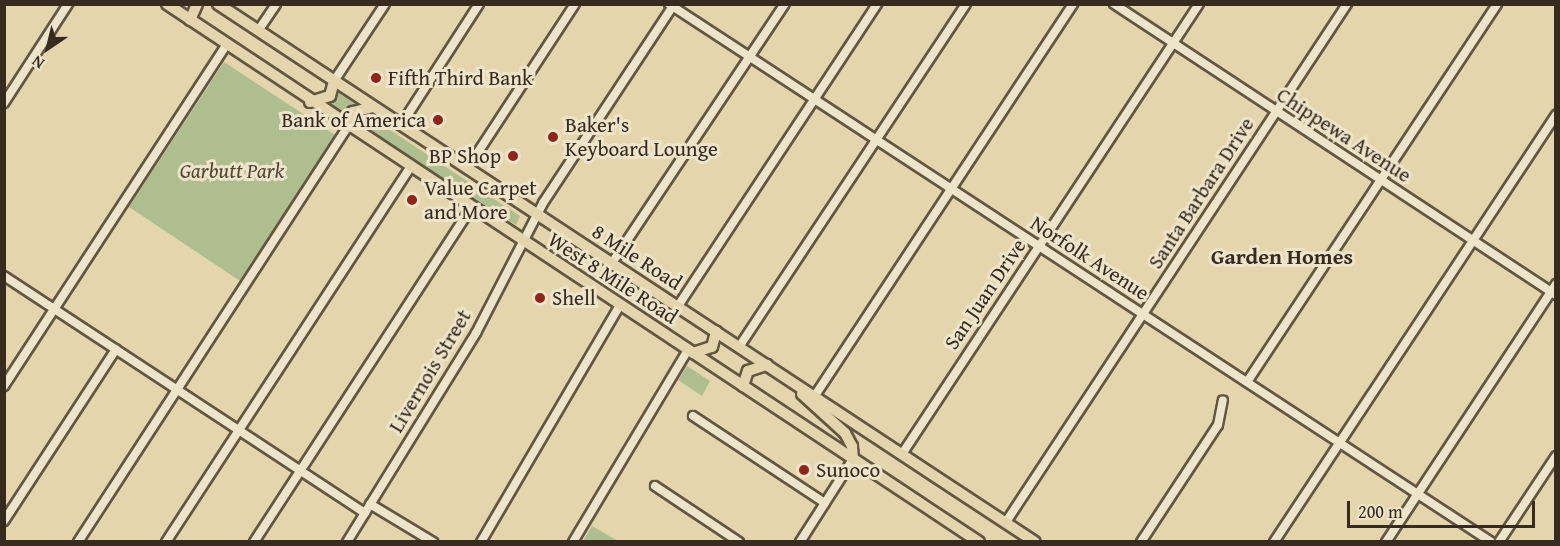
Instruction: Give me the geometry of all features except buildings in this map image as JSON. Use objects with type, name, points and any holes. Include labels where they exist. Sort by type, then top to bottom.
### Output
[{"type":"highway","name":"West 8 Mile Road","points":[[168,4],[310,102],[979,542]]},
{"type":"highway","points":[[190,20],[197,4]]},
{"type":"highway","name":"8 Mile Road","points":[[218,4],[1035,542]]},
{"type":"highway","points":[[310,102],[330,96],[334,81]]},
{"type":"highway","points":[[348,127],[353,112],[373,107]]},
{"type":"highway","points":[[690,351],[712,347],[716,332]]},
{"type":"highway","points":[[743,386],[748,371],[766,365]]},
{"type":"highway","points":[[789,380],[845,433],[852,446],[853,459]]},
{"type":"highway","points":[[1013,542],[1016,529]]},
{"type":"street","points":[[4,103],[68,4]]},
{"type":"street","points":[[258,31],[276,4]]},
{"type":"street","points":[[334,81],[385,4]]},
{"type":"street","points":[[401,125],[479,4]]},
{"type":"street","points":[[467,169],[575,4]]},
{"type":"street","points":[[612,263],[785,4]]},
{"type":"street","points":[[678,306],[877,4]]},
{"type":"street","points":[[739,346],[966,4]]},
{"type":"street","points":[[814,396],[1073,4]]},
{"type":"street","name":"Chippewa Avenue","points":[[1114,4],[1276,113],[1553,293]]},
{"type":"street","name":"San Juan Drive","points":[[902,454],[1199,4]]},
{"type":"street","name":"Santa Barbara Drive","points":[[1006,522],[1347,4]]},
{"type":"street","points":[[1246,382],[1497,4]]},
{"type":"street","name":"Norfolk Avenue","points":[[672,5],[1491,542]]},
{"type":"street","name":"Livernois Street","points":[[347,542],[476,333],[537,215],[672,5]]},
{"type":"street","points":[[4,386],[226,46]]},
{"type":"street","points":[[1274,542],[1556,115]]},
{"type":"street","points":[[78,542],[348,127]]},
{"type":"street","points":[[166,542],[410,167]]},
{"type":"street","points":[[254,542],[471,208]]},
{"type":"street","points":[[4,276],[364,513]]},
{"type":"street","points":[[1386,542],[1553,293],[1556,284]]},
{"type":"street","points":[[481,542],[620,305]]},
{"type":"street","points":[[4,520],[116,349]]},
{"type":"street","points":[[573,542],[690,351]]},
{"type":"street","points":[[1141,542],[1218,424],[1223,400]]},
{"type":"street","points":[[693,416],[825,503]]},
{"type":"street","points":[[1499,542],[1556,456]]},
{"type":"street","points":[[800,542],[853,459]]},
{"type":"street","points":[[655,486],[739,542]]},
{"type":"street","points":[[370,504],[434,542]]},
{"type":"green space","name":"Garbutt Park","points":[[224,62],[335,135],[240,281],[129,207]]},
{"type":"green space","points":[[337,92],[355,104],[344,116],[327,104]]},
{"type":"green space","points":[[366,114],[520,216],[516,225],[355,122],[355,116]]},
{"type":"green space","points":[[687,366],[710,381],[702,396],[678,380]]},
{"type":"green space","points":[[592,526],[618,541],[583,541]]},
{"type":"place","name":"Fifth Third Bank","points":[[376,78]]},
{"type":"place","name":"Bank of America","points":[[438,120]]},
{"type":"place","name":"Baker's Keyboard Lounge","points":[[553,137]]},
{"type":"place","name":"BP Shop","points":[[513,156]]},
{"type":"place","name":"Value Carpet and More","points":[[412,200]]},
{"type":"place","name":"Shell","points":[[540,298]]},
{"type":"place","name":"Sunoco","points":[[804,470]]},
{"type":"district","name":"Garden Homes","points":[[1282,257]]}]
